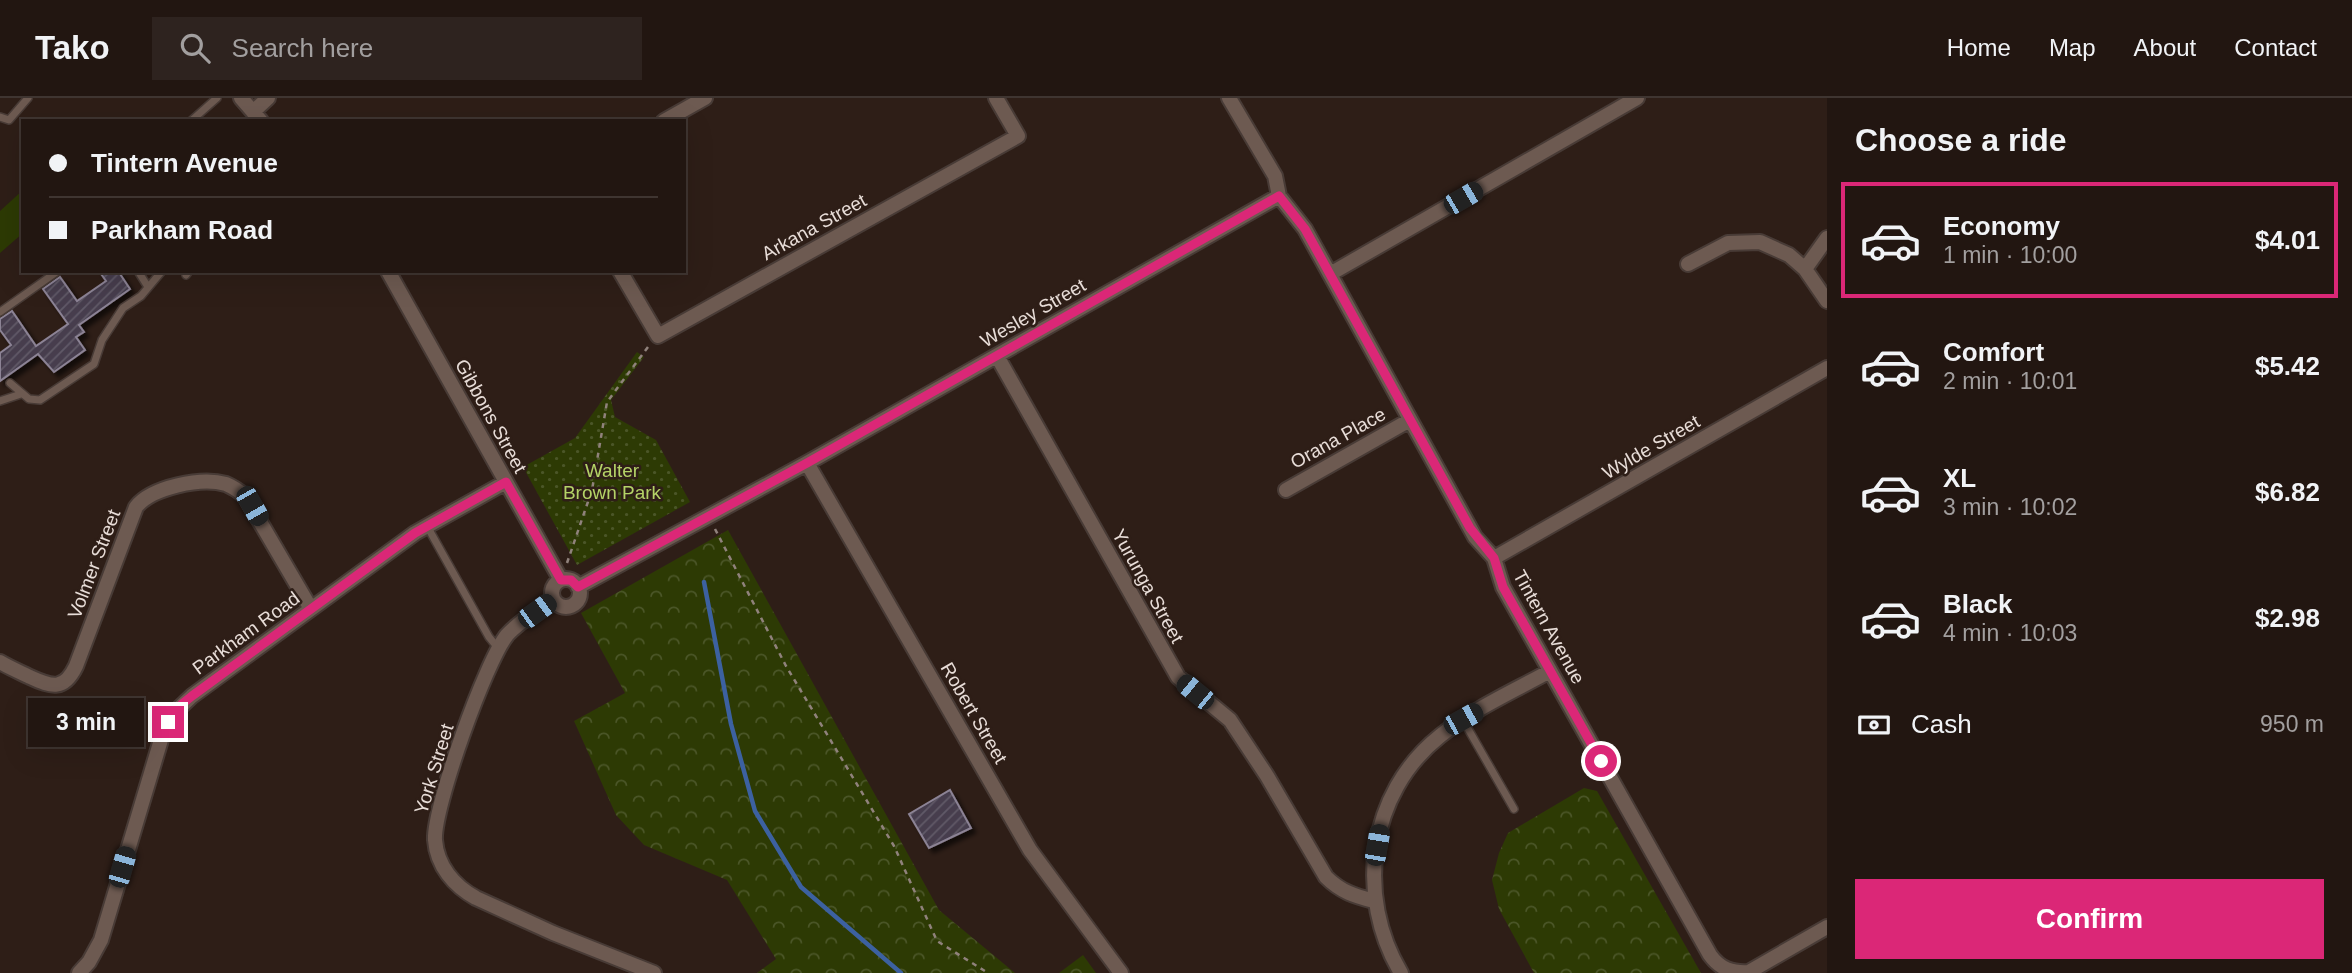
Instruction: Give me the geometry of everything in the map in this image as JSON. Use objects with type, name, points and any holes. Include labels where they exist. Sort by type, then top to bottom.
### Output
[{"type":"street","points":[[241,98],[257,116],[268,98]]},
{"type":"street","points":[[666,119],[680,104],[705,98]]},
{"type":"street","name":"Arkana Street","points":[[658,336],[1017,136],[996,98]]},
{"type":"street","name":"Tintern Avenue","points":[[1229,98],[1275,176],[1279,196],[1299,220],[1475,537],[1494,558],[1503,587],[1710,955],[1727,970],[1748,972]]},
{"type":"street","points":[[1330,274],[1637,98]]},
{"type":"street","name":"Wesley Street","points":[[807,463],[1279,196]]},
{"type":"street","points":[[1805,269],[1827,238]]},
{"type":"street","points":[[1688,264],[1728,243],[1760,242],[1789,255],[1805,269],[1827,301]]},
{"type":"street","name":"Gibbons Street","points":[[392,273],[558,575]]},
{"type":"street","points":[[621,273],[658,336]]},
{"type":"street","name":"Yurunga Street","points":[[997,356],[1178,677],[1230,720],[1267,776],[1326,877],[1350,895],[1374,901]]},
{"type":"street","name":"Wylde Street","points":[[1494,558],[1827,368]]},
{"type":"street","name":"Orana Place","points":[[1286,490],[1410,420]]},
{"type":"street","points":[[578,587],[807,463]]},
{"type":"street","name":"Robert Street","points":[[807,463],[1030,850],[1121,973]]},
{"type":"street","name":"Parkham Road","points":[[79,973],[89,962],[101,940],[168,722],[182,704],[427,526],[506,482]]},
{"type":"street","name":"Volmer Street","points":[[0,662],[45,684],[59,685],[66,681],[76,666],[136,507],[151,494],[172,487],[217,483],[236,489],[245,496],[311,609]]},
{"type":"street","points":[[558,575],[571,580],[578,587],[578,600],[571,606],[559,605],[553,599],[558,575]]},
{"type":"street","name":"York Street","points":[[553,599],[521,622],[498,648],[483,682],[438,811],[435,839],[442,865],[457,885],[476,898],[553,933],[654,973]]},
{"type":"street","points":[[1401,973],[1383,936],[1374,901],[1373,865],[1380,825],[1394,790],[1412,764],[1438,737],[1463,719],[1550,671]]},
{"type":"street","points":[[1748,972],[1827,927]]},
{"type":"lane","points":[[0,117],[9,120],[28,98]]},
{"type":"lane","points":[[193,119],[217,98]]},
{"type":"lane","points":[[0,312],[55,273]]},
{"type":"lane","points":[[139,273],[148,287]]},
{"type":"lane","points":[[10,383],[29,399],[40,400],[94,364],[102,340],[123,308],[160,273]]},
{"type":"lane","points":[[0,401],[21,394]]},
{"type":"lane","points":[[427,526],[489,637],[498,648]]},
{"type":"lane","points":[[1463,719],[1514,809]]},
{"type":"path","points":[[558,575],[567,563],[592,490],[607,402],[658,336]]},
{"type":"path","points":[[708,516],[786,666],[894,846],[937,941],[988,973]]},
{"type":"green space","points":[[21,192],[21,235],[0,253],[0,211]]},
{"type":"green space","name":"Walter Brown Park","points":[[637,352],[644,357],[611,400],[615,417],[656,440],[690,502],[577,565],[523,467],[575,438]]},
{"type":"green space","points":[[728,530],[939,910],[1015,973],[757,973],[776,959],[727,880],[644,845],[616,815],[574,721],[625,693],[581,613]]},
{"type":"green space","points":[[1584,788],[1597,791],[1701,973],[1534,973],[1499,909],[1492,880],[1499,853],[1508,833]]},
{"type":"green space","points":[[1083,955],[1096,973],[1059,973]]},
{"type":"building","points":[[100,273],[119,273],[130,289],[79,325],[84,332],[76,337],[85,350],[54,372],[38,354],[0,381],[0,353],[11,345],[0,330],[0,319],[12,311],[36,346],[68,324],[43,289],[60,277],[77,301],[106,281]]},
{"type":"building","points":[[950,790],[971,828],[929,848],[909,814]]},
{"type":"waterway","points":[[704,582],[731,724],[755,811],[801,887],[901,973]]},
{"type":"route","points":[[168,722],[192,696],[415,533],[506,482],[561,580],[571,580],[578,587],[807,463],[1279,196],[1305,229],[1475,537],[1494,558],[1503,587],[1601,761]]}]
